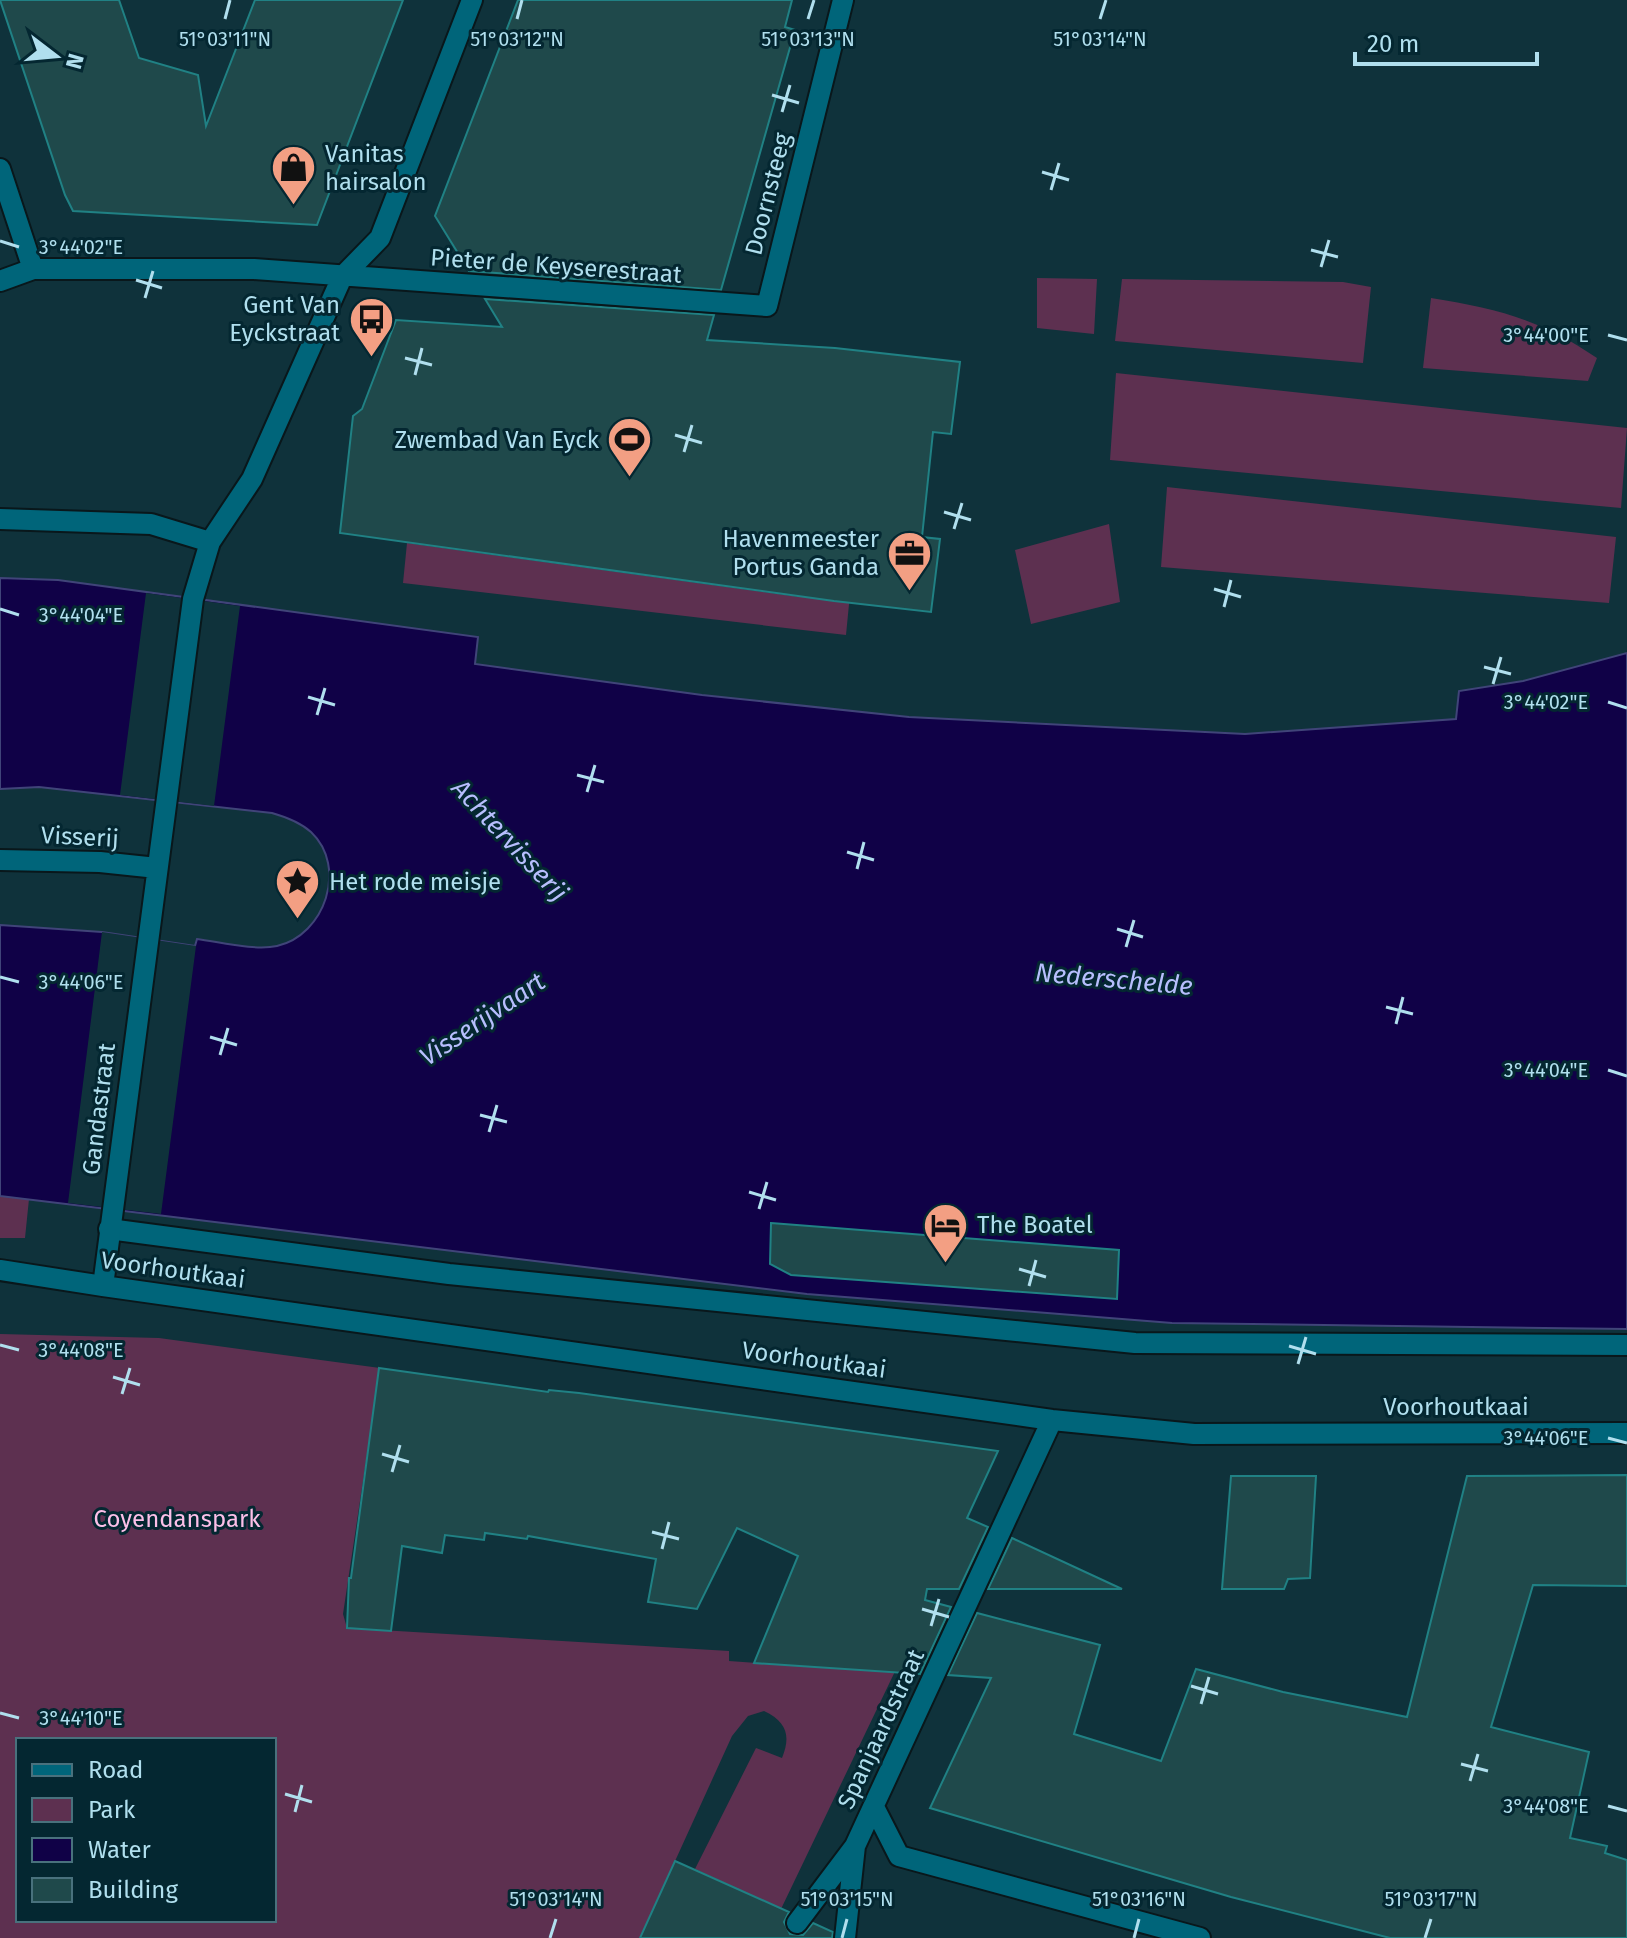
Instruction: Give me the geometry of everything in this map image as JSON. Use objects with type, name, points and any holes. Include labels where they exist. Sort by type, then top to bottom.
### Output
[{"type":"street","points":[[157,868],[193,599],[210,542],[252,479],[342,277],[380,238],[472,0]]},
{"type":"street","name":"Doornsteeg","points":[[767,306],[843,0]]},
{"type":"street","points":[[0,169],[33,269]]},
{"type":"street","name":"Pieter de Keyserestraat","points":[[0,281],[33,269],[254,269],[767,306]]},
{"type":"street","points":[[0,519],[151,524],[210,542]]},
{"type":"street","name":"Visserij","points":[[0,860],[100,862],[157,868]]},
{"type":"street","name":"Gandastraat","points":[[103,1286],[157,868]]},
{"type":"street","points":[[111,1219],[449,1274],[1135,1343],[1627,1345]]},
{"type":"street","name":"Voorhoutkaai","points":[[0,1270],[1052,1420],[1194,1434],[1627,1433]]},
{"type":"street","name":"Spanjaardstraat","points":[[845,1938],[855,1846],[1052,1420]]},
{"type":"street","points":[[874,1807],[899,1856],[1200,1938]]},
{"type":"street","points":[[797,1923],[855,1846]]},
{"type":"green space","points":[[1037,278],[1097,279],[1094,334],[1037,328]]},
{"type":"green space","points":[[1122,279],[1343,282],[1371,287],[1363,363],[1115,341]]},
{"type":"green space","points":[[1431,298],[1498,312],[1556,334],[1597,358],[1588,381],[1423,368]]},
{"type":"green space","points":[[1116,373],[1627,428],[1621,508],[1110,460]]},
{"type":"green space","points":[[1167,487],[1616,537],[1609,603],[1161,567]]},
{"type":"green space","points":[[1109,524],[1120,602],[1031,624],[1015,550]]},
{"type":"green space","points":[[407,543],[800,597],[850,594],[846,635],[403,583]]},
{"type":"green space","points":[[0,1196],[29,1199],[25,1238],[0,1238]]},
{"type":"green space","name":"Coyendanspark","points":[[0,1334],[159,1338],[380,1368],[343,1614],[347,1628],[729,1651],[729,1661],[889,1672],[900,1661],[781,1909],[695,1869],[756,1748],[782,1758],[785,1730],[778,1720],[764,1711],[748,1716],[732,1736],[640,1938],[0,1938]]},
{"type":"water","points":[[0,578],[58,580],[478,637],[475,664],[702,695],[909,717],[1245,734],[1456,719],[1459,691],[1523,681],[1627,653],[1627,1329],[1172,1323],[807,1294],[0,1196],[0,925],[102,932],[195,946],[197,939],[248,947],[277,946],[294,939],[308,928],[319,914],[329,881],[328,863],[322,846],[311,832],[293,820],[272,813],[39,787],[0,789]]},
{"type":"pier","points":[[146,593],[240,606],[214,806],[120,795]]},
{"type":"pier","points":[[102,932],[196,946],[161,1214],[68,1203]]},
{"type":"building","points":[[0,0],[119,0],[139,58],[198,75],[206,126],[255,0],[403,0],[317,225],[73,211]]},
{"type":"building","points":[[518,0],[792,0],[785,27],[795,30],[721,290],[469,271],[435,216]]},
{"type":"building","name":"Zwembad Van Eyck","points":[[485,299],[714,315],[707,340],[835,348],[960,362],[951,434],[933,432],[922,537],[940,539],[931,612],[340,533],[353,416],[362,409],[396,320],[502,327]]},
{"type":"building","name":"The Boatel","points":[[771,1223],[1119,1250],[1117,1299],[791,1275],[770,1264]]},
{"type":"building","points":[[379,1368],[998,1451],[967,1518],[988,1527],[959,1589],[927,1589],[925,1600],[951,1607],[920,1674],[754,1663],[798,1556],[737,1528],[697,1609],[648,1602],[656,1559],[528,1536],[527,1539],[485,1533],[484,1540],[445,1535],[442,1553],[402,1546],[391,1631],[347,1628],[349,1578]]},
{"type":"building","points":[[1627,1475],[1627,1586],[1533,1585],[1491,1727],[1589,1752],[1570,1838],[1607,1846],[1605,1853],[1627,1860],[1627,1938],[1390,1938],[1231,1897],[930,1808],[991,1678],[948,1675],[977,1613],[1100,1645],[1074,1734],[1161,1761],[1196,1669],[1283,1692],[1407,1717],[1467,1476]]},
{"type":"building","points":[[1231,1476],[1316,1476],[1310,1578],[1288,1579],[1284,1589],[1222,1589]]},
{"type":"building","points":[[1012,1538],[1122,1589],[988,1589]]},
{"type":"building","points":[[675,1861],[789,1912],[784,1922],[790,1934],[803,1935],[813,1923],[833,1932],[832,1938],[640,1938]]},
{"type":"place","name":"Vanitas hairsalon","points":[[294,207]]},
{"type":"place","name":"Gent Van Eyckstraat","points":[[371,358]]},
{"type":"place","name":"Zwembad Van Eyck","points":[[630,479]]},
{"type":"place","name":"Havenmeester Portus Ganda","points":[[910,592]]},
{"type":"place","name":"Het rode meisje","points":[[298,921]]},
{"type":"place","name":"The Boatel","points":[[946,1264]]},
{"type":"water label","name":"Achtervisserij","points":[[510,840]]},
{"type":"water label","name":"Nederschelde","points":[[1114,979]]},
{"type":"water label","name":"Visserijvaart","points":[[482,1019]]}]
